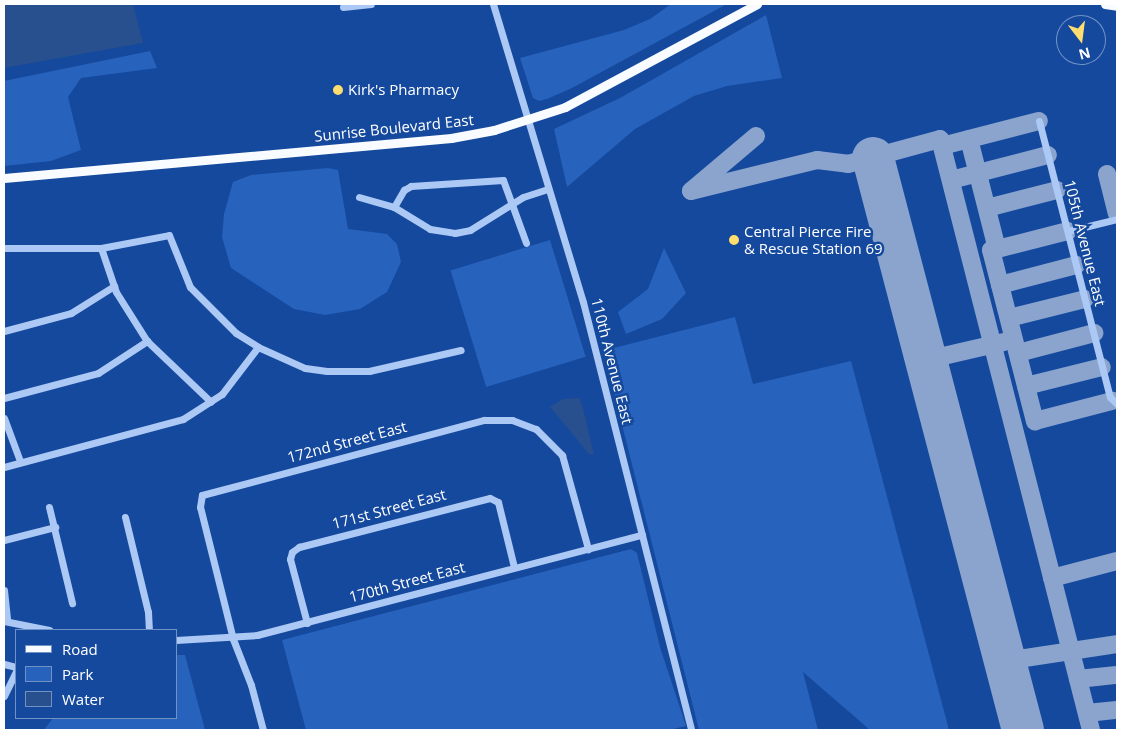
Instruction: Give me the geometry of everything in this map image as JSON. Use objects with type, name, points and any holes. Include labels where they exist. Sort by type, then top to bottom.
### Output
[{"type":"main road","name":"Sunrise Boulevard East","points":[[4,178],[451,138],[527,121],[606,87],[757,4]]},
{"type":"main road","points":[[1105,4],[1117,6]]},
{"type":"street","points":[[343,7],[371,4]]},
{"type":"street","name":"110th Avenue East","points":[[493,4],[586,311],[691,730]]},
{"type":"street","name":"105th Avenue East","points":[[1039,121],[1114,402]]},
{"type":"street","points":[[394,208],[404,190],[411,186],[502,180],[513,202],[526,243]]},
{"type":"street","points":[[359,197],[394,208],[430,229],[455,233],[470,230],[513,202],[548,189]]},
{"type":"street","points":[[1068,231],[1117,219]]},
{"type":"street","points":[[4,248],[101,248],[169,235],[190,287],[236,333],[258,348],[305,368],[327,371],[386,368],[461,350]]},
{"type":"street","points":[[101,248],[114,286],[147,341],[211,402]]},
{"type":"street","points":[[4,331],[71,313],[114,286]]},
{"type":"street","points":[[4,398],[98,373],[147,341]]},
{"type":"street","points":[[4,467],[20,461],[166,425],[196,413],[235,380],[258,348]]},
{"type":"street","points":[[4,418],[20,461]]},
{"type":"street","name":"172nd Street East","points":[[233,639],[200,507],[200,497],[385,446],[503,418],[536,429],[562,455],[588,548]]},
{"type":"street","name":"171st Street East","points":[[307,623],[292,567],[292,552],[299,547],[439,510],[495,499],[514,567]]},
{"type":"street","points":[[50,507],[72,603]]},
{"type":"street","points":[[125,517],[150,629]]},
{"type":"street","points":[[4,540],[54,527]]},
{"type":"street","name":"170th Street East","points":[[178,640],[233,639],[307,623],[514,567],[642,536]]},
{"type":"street","points":[[4,590],[5,621],[44,629]]},
{"type":"street","points":[[233,639],[251,684],[262,730]]},
{"type":"street","points":[[4,696],[15,673]]},
{"type":"green space","points":[[671,4],[727,4],[572,88],[547,99],[539,101],[533,98],[520,58],[624,30],[650,19]]},
{"type":"green space","points":[[766,15],[782,78],[727,86],[694,96],[635,129],[567,187],[554,129],[620,98]]},
{"type":"green space","points":[[150,51],[157,68],[81,78],[68,97],[81,150],[51,161],[4,166],[4,81]]},
{"type":"green space","points":[[328,168],[338,170],[348,229],[387,234],[397,244],[401,262],[387,292],[360,309],[325,315],[294,309],[231,268],[222,237],[224,214],[233,182],[251,175]]},
{"type":"green space","points":[[550,240],[586,357],[486,387],[451,270]]},
{"type":"green space","points":[[664,248],[686,293],[662,319],[626,334],[618,312],[648,289]]},
{"type":"green space","points":[[735,317],[753,384],[851,361],[949,730],[870,730],[803,672],[818,730],[699,730],[613,389],[610,349]]},
{"type":"green space","points":[[631,549],[637,553],[660,647],[686,726],[669,730],[306,730],[282,640]]},
{"type":"green space","points":[[178,655],[185,655],[205,730],[44,730],[52,719],[178,719]]},
{"type":"water","points":[[4,4],[133,4],[143,43],[4,68]]},
{"type":"water","points":[[579,398],[594,455],[589,454],[550,407],[563,399]]},
{"type":"taxiway","points":[[942,146],[1039,121]]},
{"type":"taxiway","points":[[756,136],[691,191],[817,160],[848,164],[940,139],[1091,730]]},
{"type":"taxiway","points":[[969,139],[997,249],[991,250],[1035,421],[1112,401]]},
{"type":"taxiway","points":[[951,180],[1048,155]]},
{"type":"taxiway","points":[[1107,174],[1117,214]]},
{"type":"taxiway","points":[[987,208],[1057,190]]},
{"type":"taxiway","points":[[997,249],[1068,231]]},
{"type":"taxiway","points":[[1000,285],[1076,265]]},
{"type":"taxiway","points":[[1009,318],[1085,299]]},
{"type":"taxiway","points":[[1018,353],[1094,333]]},
{"type":"taxiway","points":[[926,360],[1004,342]]},
{"type":"taxiway","points":[[1026,386],[1102,367]]},
{"type":"taxiway","points":[[1052,578],[1117,561]]},
{"type":"taxiway","points":[[1005,661],[1117,644]]},
{"type":"taxiway","points":[[1078,679],[1117,675]]},
{"type":"taxiway","points":[[1087,713],[1117,710]]},
{"type":"runway","points":[[873,158],[1023,730]]},
{"type":"place","name":"Kirk's Pharmacy","points":[[338,90]]},
{"type":"place","name":"Central Pierce Fire & Rescue Station 69","points":[[734,240]]}]
